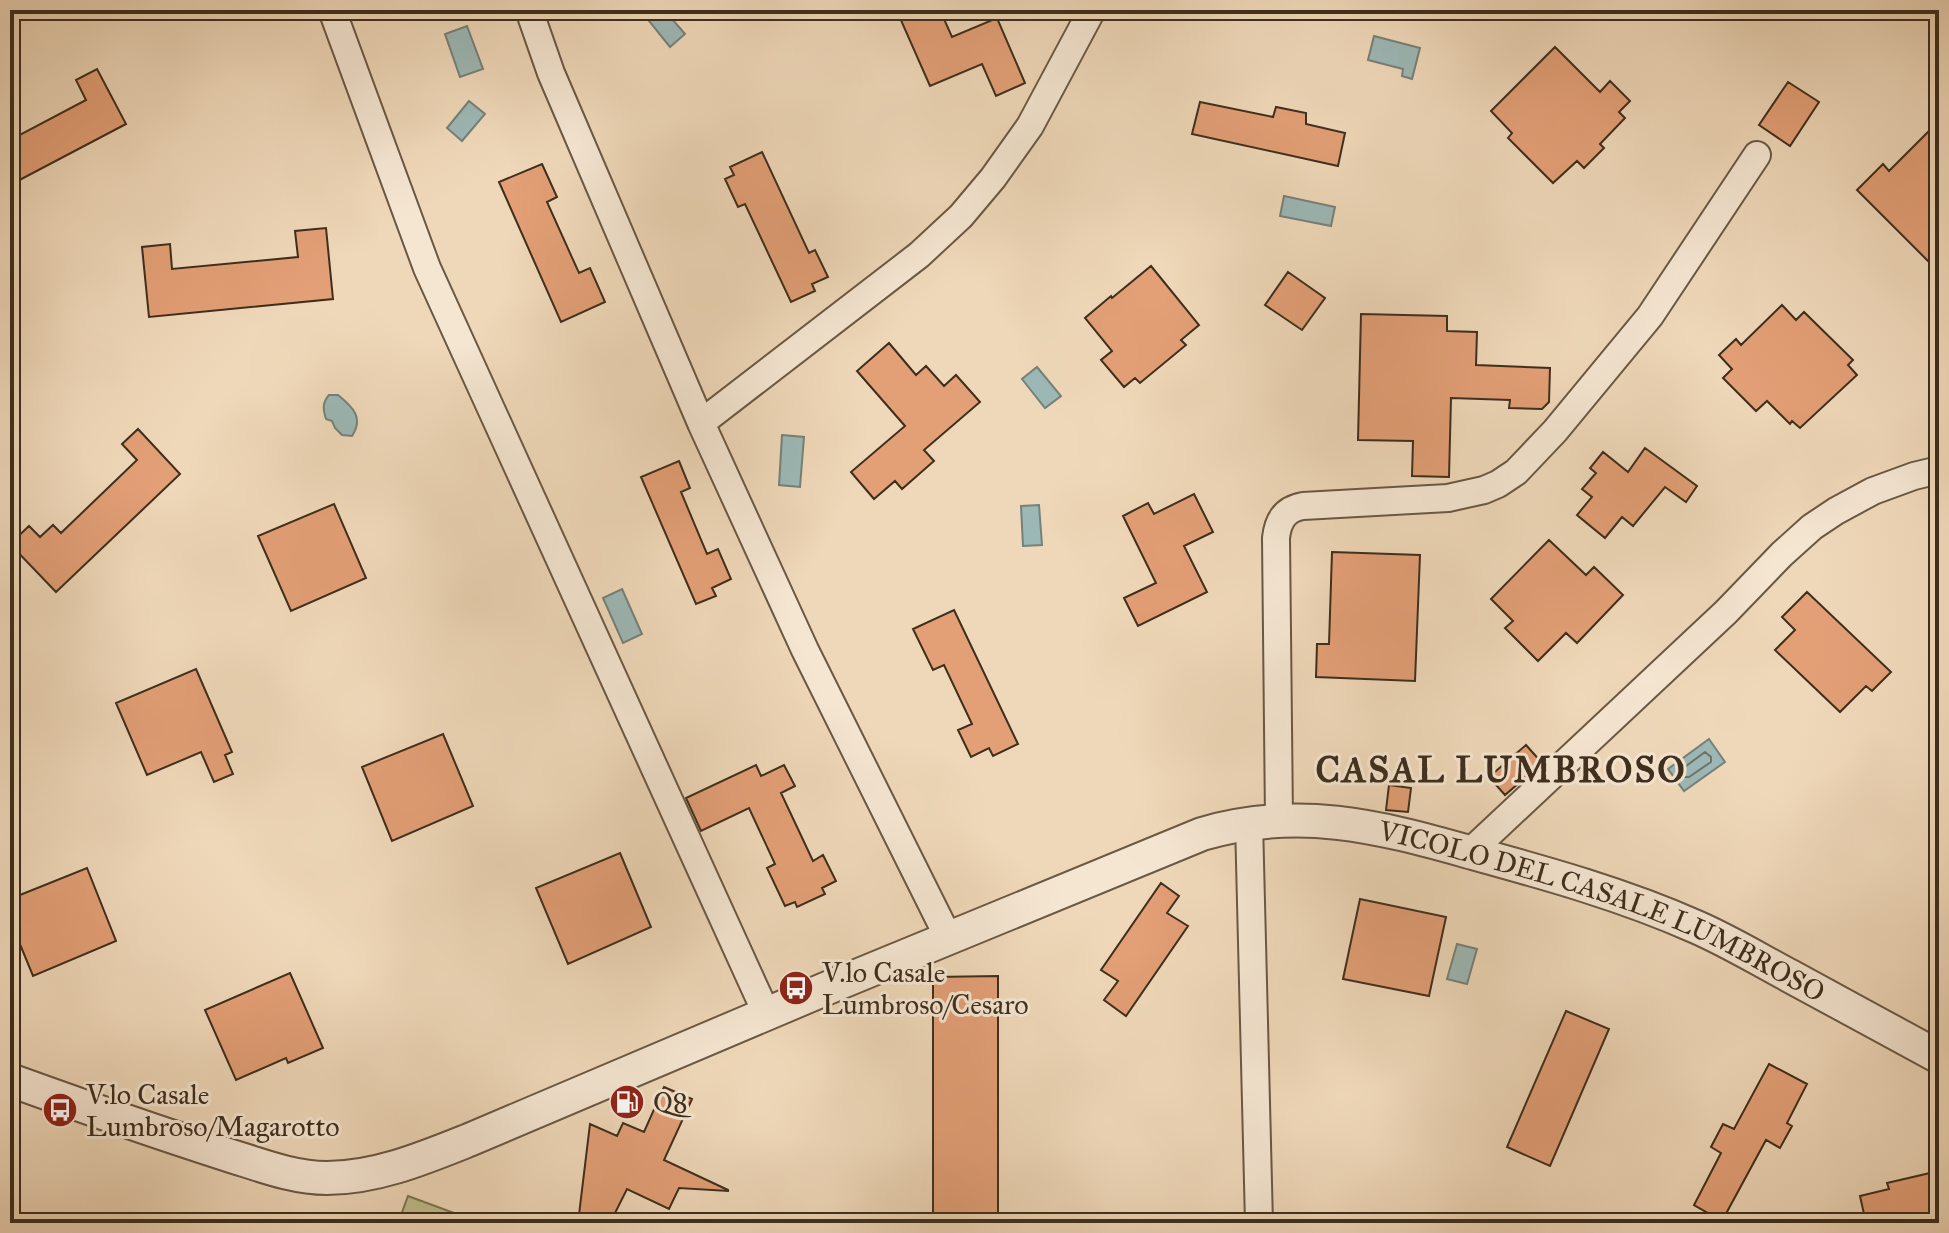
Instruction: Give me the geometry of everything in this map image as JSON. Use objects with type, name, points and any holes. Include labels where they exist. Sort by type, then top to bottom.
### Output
[{"type":"street","points":[[332,10],[427,268],[767,1015]]},
{"type":"street","points":[[529,10],[551,73],[701,423],[805,650],[949,939]]},
{"type":"street","points":[[701,423],[919,255],[961,216],[1030,126],[1092,10]]},
{"type":"street","points":[[1259,1223],[1264,821],[1276,538],[1281,519],[1289,510],[1303,506],[1470,494],[1498,484],[1516,472],[1555,431],[1650,316],[1757,155]]},
{"type":"street","points":[[1470,852],[1812,527],[1873,491],[1939,470]]},
{"type":"street","name":"VICOLO DEL CASALE LUMBROSO","points":[[10,1080],[164,1135],[275,1169],[317,1178],[386,1169],[443,1151],[1202,834],[1264,821],[1320,820],[1413,837],[1470,852],[1603,891],[1693,925],[1939,1057]]},
{"type":"shaded area","points":[[408,1196],[481,1223],[398,1223]]},
{"type":"water","points":[[652,10],[673,10],[677,15],[672,19],[685,34],[670,47],[645,16]]},
{"type":"water","points":[[467,26],[483,69],[460,77],[445,34]]},
{"type":"water","points":[[1374,36],[1420,48],[1412,79],[1402,76],[1403,69],[1368,60]]},
{"type":"water","points":[[469,101],[485,114],[462,141],[447,128]]},
{"type":"water","points":[[1284,196],[1335,207],[1331,226],[1280,216]]},
{"type":"water","points":[[1037,367],[1061,396],[1045,408],[1022,379]]},
{"type":"water","points":[[329,395],[338,395],[355,413],[357,424],[352,436],[342,435],[332,421],[326,419],[324,406]]},
{"type":"water","points":[[782,435],[804,437],[800,487],[779,485]]},
{"type":"water","points":[[1039,505],[1042,545],[1023,546],[1021,506]]},
{"type":"water","points":[[622,589],[642,634],[623,643],[603,598]]},
{"type":"water","points":[[1709,739],[1725,762],[1684,791],[1668,769]]},
{"type":"water","points":[[1457,944],[1477,949],[1467,984],[1447,979]]},
{"type":"building","points":[[918,10],[940,10],[952,37],[997,18],[1025,83],[996,96],[982,64],[930,86],[900,18]]},
{"type":"building","points":[[1555,47],[1600,92],[1610,81],[1630,101],[1619,112],[1625,118],[1600,144],[1604,148],[1584,168],[1577,161],[1553,183],[1508,138],[1512,133],[1491,111]]},
{"type":"building","points":[[97,69],[126,124],[10,185],[10,140],[86,100],[76,80]]},
{"type":"building","points":[[1788,82],[1819,102],[1790,146],[1759,125]]},
{"type":"building","points":[[1200,102],[1273,117],[1276,107],[1306,113],[1306,124],[1345,133],[1338,166],[1192,134]]},
{"type":"building","points":[[1939,121],[1939,272],[1857,190],[1883,164],[1889,171]]},
{"type":"building","points":[[762,152],[809,253],[815,250],[828,277],[812,284],[815,291],[791,302],[745,204],[738,207],[725,179],[734,175],[730,167]]},
{"type":"building","points":[[542,164],[557,197],[547,202],[579,273],[590,268],[605,302],[561,322],[499,182]]},
{"type":"building","points":[[326,228],[333,299],[149,317],[142,247],[170,244],[172,269],[298,257],[295,231]]},
{"type":"building","points":[[1151,266],[1199,325],[1181,340],[1186,345],[1140,383],[1135,378],[1124,387],[1101,360],[1112,351],[1085,318]]},
{"type":"building","points":[[1288,272],[1325,298],[1302,330],[1265,305]]},
{"type":"building","points":[[1782,305],[1796,320],[1804,312],[1853,360],[1848,365],[1857,375],[1800,428],[1792,421],[1790,424],[1767,401],[1756,411],[1723,378],[1732,369],[1719,355],[1736,339],[1741,345]]},
{"type":"building","points":[[1361,314],[1447,316],[1447,331],[1477,332],[1476,365],[1550,368],[1549,402],[1542,409],[1509,408],[1510,400],[1451,398],[1449,477],[1412,476],[1413,441],[1358,440]]},
{"type":"building","points":[[889,343],[916,375],[926,366],[944,386],[956,375],[980,402],[924,450],[934,461],[902,489],[895,481],[874,499],[851,472],[905,426],[857,371]]},
{"type":"building","points":[[138,429],[180,474],[56,592],[10,544],[29,526],[40,537],[53,525],[61,533],[137,460],[122,444]]},
{"type":"building","points":[[1645,448],[1697,486],[1686,502],[1665,487],[1633,526],[1622,517],[1605,538],[1577,515],[1592,497],[1582,489],[1596,473],[1590,468],[1603,452],[1628,472]]},
{"type":"building","points":[[679,461],[690,488],[681,492],[707,554],[718,549],[731,579],[712,588],[716,596],[696,604],[641,477]]},
{"type":"building","points":[[1194,494],[1213,532],[1184,546],[1207,592],[1138,626],[1124,598],[1156,583],[1123,516],[1148,503],[1154,514]]},
{"type":"building","points":[[334,504],[366,578],[291,611],[258,536]]},
{"type":"building","points":[[1549,540],[1586,575],[1594,567],[1623,595],[1577,643],[1566,633],[1538,661],[1505,628],[1513,621],[1491,599]]},
{"type":"building","points":[[1332,552],[1420,555],[1415,681],[1316,677],[1317,644],[1329,644]]},
{"type":"building","points":[[1807,592],[1891,672],[1872,691],[1866,686],[1840,712],[1775,650],[1795,630],[1782,617]]},
{"type":"building","points":[[954,610],[1018,744],[993,756],[989,748],[971,757],[958,730],[972,724],[944,665],[933,670],[913,629]]},
{"type":"building","points":[[196,669],[232,752],[225,755],[233,774],[214,782],[201,752],[147,775],[116,703]]},
{"type":"building","points":[[443,734],[473,806],[392,841],[362,767]]},
{"type":"building","points":[[1526,745],[1542,763],[1505,795],[1489,777]]},
{"type":"building","points":[[756,765],[761,776],[784,765],[795,786],[781,793],[813,861],[823,855],[836,881],[822,888],[825,894],[797,907],[795,902],[785,906],[767,868],[775,864],[749,808],[701,831],[686,798]]},
{"type":"building","points":[[1389,785],[1411,788],[1408,812],[1386,810]]},
{"type":"building","points":[[620,853],[651,927],[568,964],[536,888]]},
{"type":"building","points":[[87,868],[116,941],[33,976],[10,920],[10,899]]},
{"type":"building","points":[[1161,883],[1179,896],[1167,913],[1188,926],[1126,1016],[1104,1000],[1118,981],[1101,970]]},
{"type":"building","points":[[1360,899],[1446,917],[1429,996],[1343,979]]},
{"type":"building","points":[[290,973],[323,1048],[288,1063],[286,1058],[236,1080],[205,1010]]},
{"type":"building","points":[[998,976],[998,1223],[933,1223],[933,977]]},
{"type":"building","points":[[1566,1011],[1609,1029],[1550,1166],[1507,1147]]},
{"type":"building","points":[[1769,1064],[1807,1084],[1787,1123],[1792,1126],[1780,1148],[1766,1140],[1722,1221],[1694,1205],[1721,1153],[1711,1147],[1723,1124],[1734,1129]]},
{"type":"building","points":[[664,1087],[692,1099],[664,1160],[728,1191],[679,1188],[669,1209],[627,1189],[610,1223],[578,1223],[590,1124],[617,1136],[623,1123],[644,1132]]},
{"type":"building","points":[[1930,1173],[1932,1181],[1939,1180],[1939,1212],[1912,1218],[1914,1223],[1866,1223],[1860,1196],[1889,1189],[1887,1183]]},
{"type":"place","name":"V.lo Casale Lumbroso/Cesaro","points":[[796,988]]},
{"type":"place","name":"Q8","points":[[627,1102]]},
{"type":"place","name":"V.lo Casale Lumbroso/Magarotto","points":[[60,1110]]},
{"type":"district","name":"CASAL LUMBROSO","points":[[1501,769]]}]
